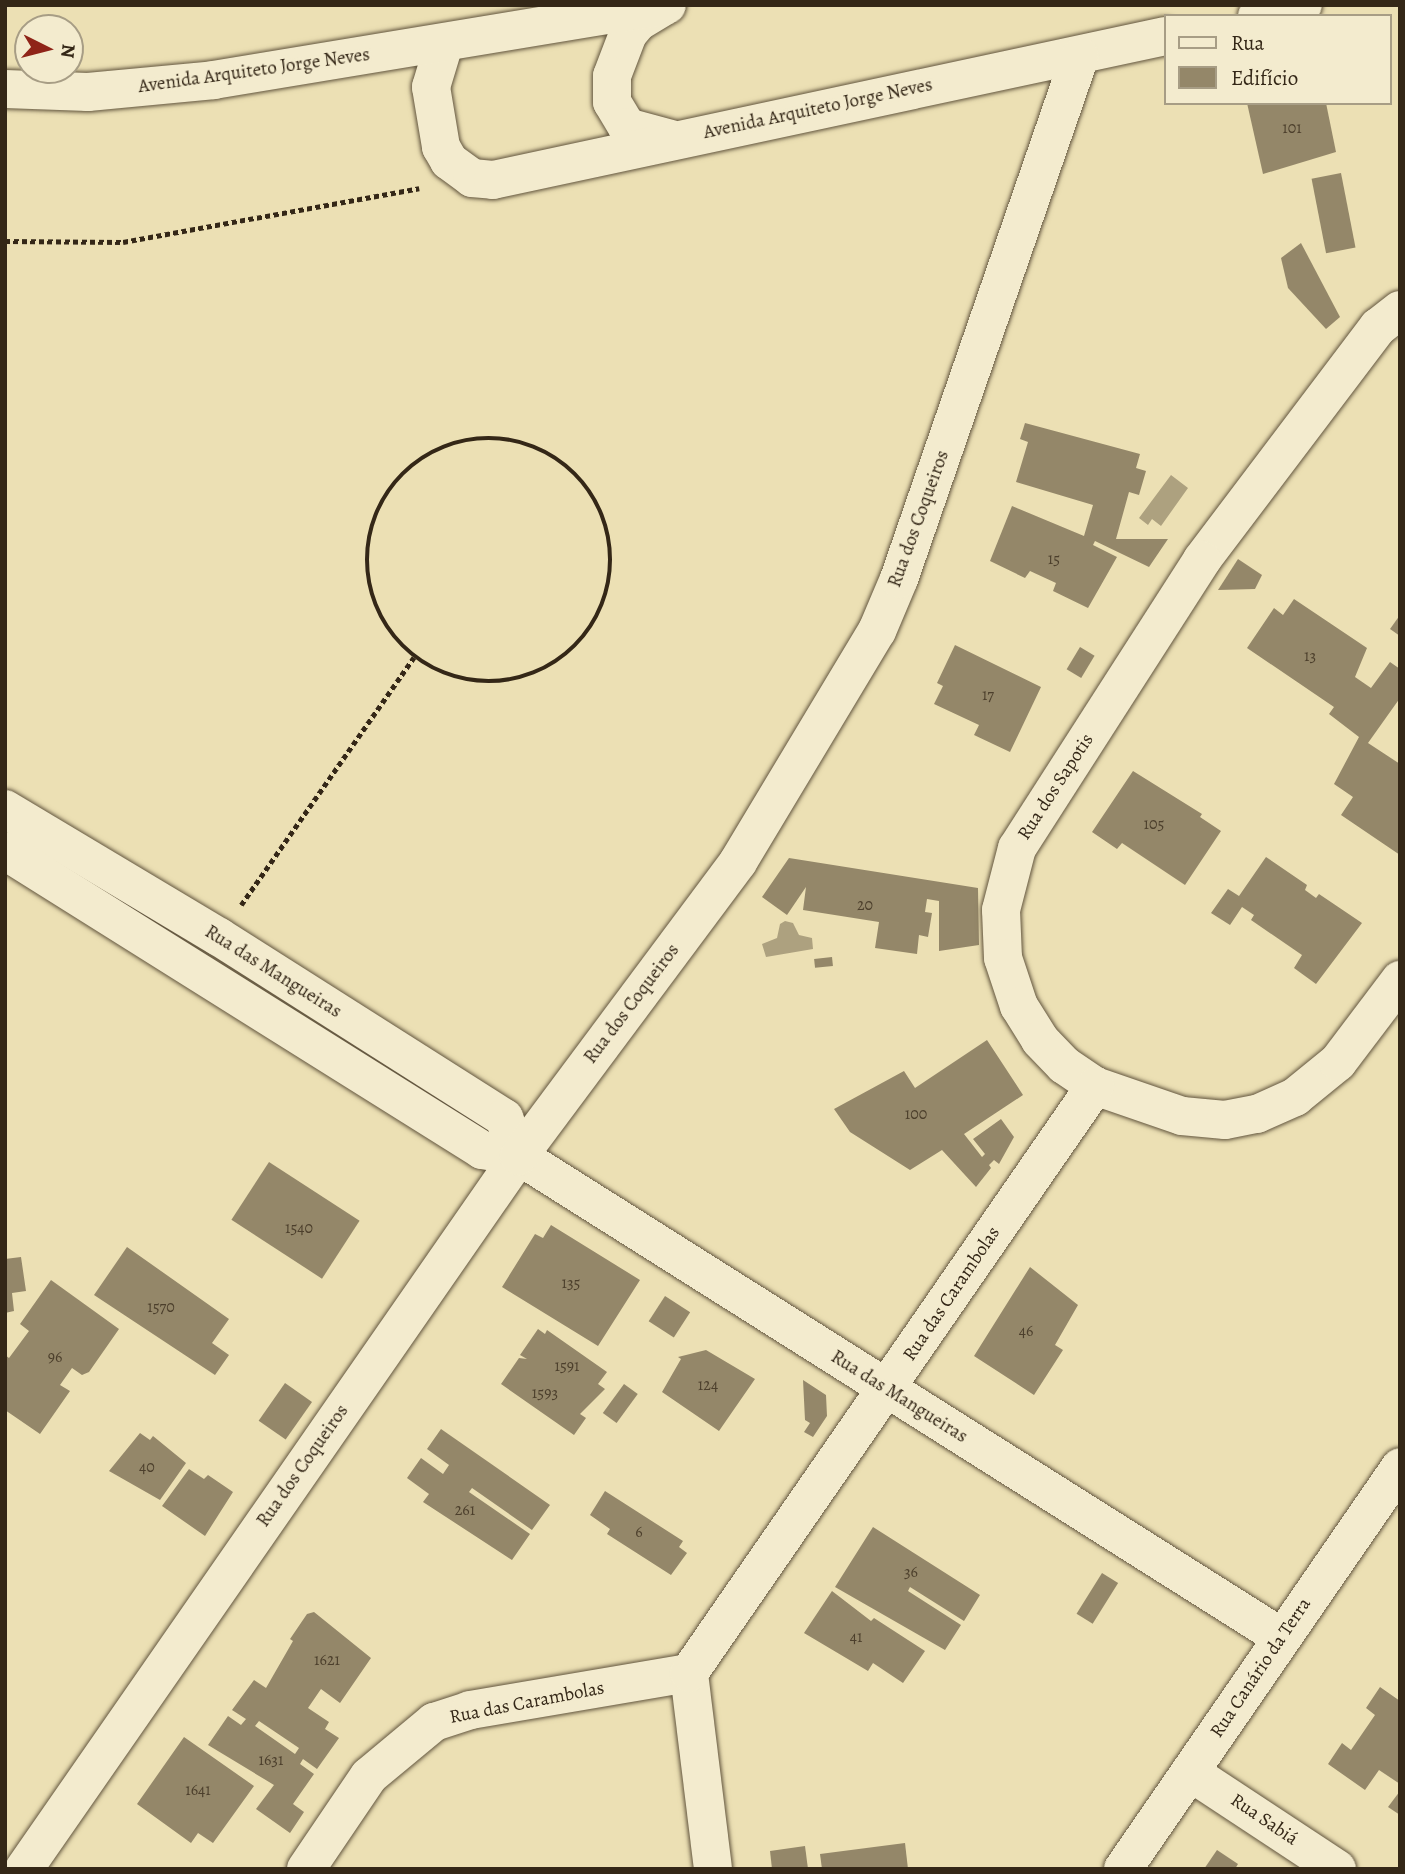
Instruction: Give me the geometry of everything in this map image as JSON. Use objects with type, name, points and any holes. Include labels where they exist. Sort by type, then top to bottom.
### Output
[{"type":"street","points":[[1265,14],[1303,5]]},
{"type":"street","points":[[666,6],[638,22],[628,34],[612,76],[612,102],[627,127],[642,135],[673,139]]},
{"type":"street","name":"Avenida Arquiteto Jorge Neves","points":[[5,89],[88,92],[214,80],[666,6]]},
{"type":"street","name":"Avenida Arquiteto Jorge Neves","points":[[472,178],[492,180],[673,139],[1080,56],[1164,36]]},
{"type":"street","points":[[444,44],[431,87],[434,125],[449,160],[472,178]]},
{"type":"street","name":"Rua dos Coqueiros","points":[[24,1869],[519,1156],[738,862],[877,631],[899,579],[1080,56]]},
{"type":"street","name":"Rua dos Sapotis","points":[[1400,310],[1378,327],[1202,560],[1017,848],[1001,910],[1003,958],[1019,1006],[1064,1065],[1095,1086],[1182,1116],[1225,1120],[1258,1114],[1295,1097],[1338,1062],[1400,980]]},
{"type":"street","name":"Rua das Mangueiras","points":[[5,809],[219,937],[504,1118],[519,1156]]},
{"type":"street","name":"Rua das Mangueiras","points":[[5,851],[482,1150],[519,1156],[1281,1637]]},
{"type":"street","points":[[197,971],[219,937]]},
{"type":"street","name":"Rua das Carambolas","points":[[306,1869],[369,1776],[434,1722],[470,1710],[689,1673],[1095,1086]]},
{"type":"street","name":"Rua Canário da Terra","points":[[1123,1869],[1400,1467]]},
{"type":"street","points":[[689,1673],[713,1869]]},
{"type":"street","name":"Rua Sabiá","points":[[1190,1772],[1337,1869]]},
{"type":"path","points":[[5,241],[123,242],[472,178]]},
{"type":"path","points":[[474,437],[516,440],[565,462],[598,504],[611,545],[605,597],[586,635],[563,658],[535,674],[504,682],[452,677],[414,657],[386,625],[368,575],[368,543],[376,512],[392,484],[415,461],[443,445],[474,437]]},
{"type":"path","points":[[219,937],[414,657]]},
{"type":"shaded area","points":[[1171,475],[1188,488],[1161,526],[1152,519],[1148,525],[1139,518]]},
{"type":"shaded area","points":[[785,921],[793,923],[799,935],[812,938],[813,949],[766,957],[762,944],[777,938],[780,924]]},
{"type":"building","points":[[1247,105],[1326,105],[1336,152],[1263,174]]},
{"type":"building","points":[[1341,173],[1356,248],[1326,253],[1312,179]]},
{"type":"building","points":[[1301,243],[1340,317],[1326,329],[1288,288],[1281,258]]},
{"type":"building","points":[[1025,423],[1140,454],[1136,468],[1146,471],[1139,495],[1129,492],[1116,539],[1168,539],[1149,567],[1095,541],[1093,545],[1117,557],[1088,608],[1053,591],[1056,583],[1030,571],[1025,578],[990,561],[1012,506],[1084,536],[1093,505],[1016,482],[1028,442],[1020,439]]},
{"type":"building","points":[[1238,559],[1262,575],[1255,589],[1218,590]]},
{"type":"building","points":[[1294,599],[1367,648],[1355,677],[1371,688],[1390,662],[1400,669],[1400,698],[1368,743],[1400,764],[1400,855],[1341,815],[1353,797],[1334,784],[1359,737],[1329,714],[1334,707],[1247,648],[1274,608],[1283,615]]},
{"type":"building","points":[[1400,615],[1400,636],[1390,629]]},
{"type":"building","points":[[955,645],[1041,687],[1010,752],[974,735],[979,725],[934,704],[943,686],[937,683]]},
{"type":"building","points":[[1080,647],[1095,656],[1081,678],[1067,669]]},
{"type":"building","points":[[1133,771],[1202,814],[1200,817],[1221,831],[1185,885],[1122,843],[1117,849],[1092,832]]},
{"type":"building","points":[[1266,857],[1307,885],[1305,890],[1316,898],[1319,894],[1362,923],[1316,984],[1294,968],[1302,955],[1251,920],[1254,915],[1242,907],[1230,925],[1211,913],[1228,889],[1239,896]]},
{"type":"building","points":[[789,858],[978,888],[979,945],[939,951],[939,901],[927,899],[925,912],[932,913],[928,937],[919,935],[917,954],[875,948],[879,922],[803,910],[806,887],[787,915],[762,897]]},
{"type":"building","points":[[832,957],[833,966],[815,968],[814,959]]},
{"type":"building","points":[[987,1040],[1023,1095],[964,1134],[982,1157],[985,1154],[973,1139],[1001,1119],[1014,1137],[999,1164],[994,1160],[989,1165],[991,1168],[976,1187],[942,1150],[910,1170],[850,1132],[834,1109],[904,1071],[915,1088]]},
{"type":"building","points":[[269,1162],[360,1221],[322,1279],[231,1220]]},
{"type":"building","points":[[551,1225],[640,1280],[598,1346],[502,1287],[535,1234],[543,1238]]},
{"type":"building","points":[[127,1247],[229,1319],[212,1343],[229,1355],[215,1375],[94,1295]]},
{"type":"building","points":[[21,1257],[26,1291],[12,1293],[14,1311],[5,1313],[5,1259]]},
{"type":"building","points":[[1030,1267],[1078,1305],[1055,1345],[1063,1350],[1034,1395],[974,1356]]},
{"type":"building","points":[[51,1280],[119,1329],[89,1372],[82,1375],[72,1368],[60,1385],[70,1391],[40,1434],[5,1410],[5,1355],[9,1358],[29,1331],[20,1324]]},
{"type":"building","points":[[665,1296],[690,1312],[674,1337],[649,1321]]},
{"type":"building","points":[[538,1329],[545,1334],[547,1330],[607,1372],[598,1384],[605,1389],[580,1414],[586,1418],[574,1435],[501,1384],[519,1358],[527,1359],[520,1355]]},
{"type":"building","points":[[706,1350],[755,1379],[719,1431],[662,1392],[681,1359],[678,1357]]},
{"type":"building","points":[[803,1380],[826,1395],[827,1416],[813,1437],[804,1432],[810,1423],[805,1420]]},
{"type":"building","points":[[285,1383],[312,1402],[286,1440],[259,1421]]},
{"type":"building","points":[[624,1384],[638,1394],[617,1423],[603,1413]]},
{"type":"building","points":[[441,1429],[550,1505],[532,1530],[472,1488],[469,1492],[530,1534],[512,1560],[423,1502],[429,1494],[407,1478],[421,1458],[443,1474],[449,1465],[427,1449]]},
{"type":"building","points":[[140,1433],[150,1440],[153,1436],[186,1463],[160,1500],[109,1471]]},
{"type":"building","points":[[189,1469],[204,1479],[208,1475],[233,1492],[205,1536],[162,1506]]},
{"type":"building","points":[[605,1491],[683,1541],[679,1547],[687,1553],[671,1575],[607,1534],[610,1529],[590,1515]]},
{"type":"building","points":[[873,1527],[980,1595],[964,1621],[910,1587],[908,1591],[961,1625],[945,1650],[835,1587]]},
{"type":"building","points":[[1102,1573],[1118,1583],[1093,1624],[1077,1614]]},
{"type":"building","points":[[832,1591],[871,1621],[874,1618],[925,1651],[903,1683],[873,1663],[868,1671],[804,1633]]},
{"type":"building","points":[[314,1612],[371,1658],[340,1703],[321,1689],[308,1708],[329,1722],[325,1729],[339,1738],[317,1769],[303,1759],[300,1764],[314,1774],[293,1804],[304,1812],[290,1833],[256,1809],[274,1785],[208,1745],[228,1716],[241,1725],[246,1719],[232,1710],[254,1680],[266,1688],[293,1641],[290,1639],[307,1614]],"holes":[[[259,1721],[299,1748],[295,1754],[255,1726]]]},
{"type":"building","points":[[1380,1687],[1400,1701],[1400,1784],[1379,1770],[1365,1790],[1328,1764],[1342,1743],[1351,1750],[1375,1715],[1366,1708]]},
{"type":"building","points":[[184,1737],[254,1786],[213,1843],[198,1833],[191,1843],[137,1804]]},
{"type":"building","points":[[1400,1791],[1400,1815],[1388,1807]]},
{"type":"building","points":[[905,1843],[908,1869],[822,1869],[820,1854]]},
{"type":"building","points":[[805,1846],[808,1869],[772,1869],[770,1851]]},
{"type":"building","points":[[1217,1850],[1238,1864],[1235,1869],[1204,1869]]}]
